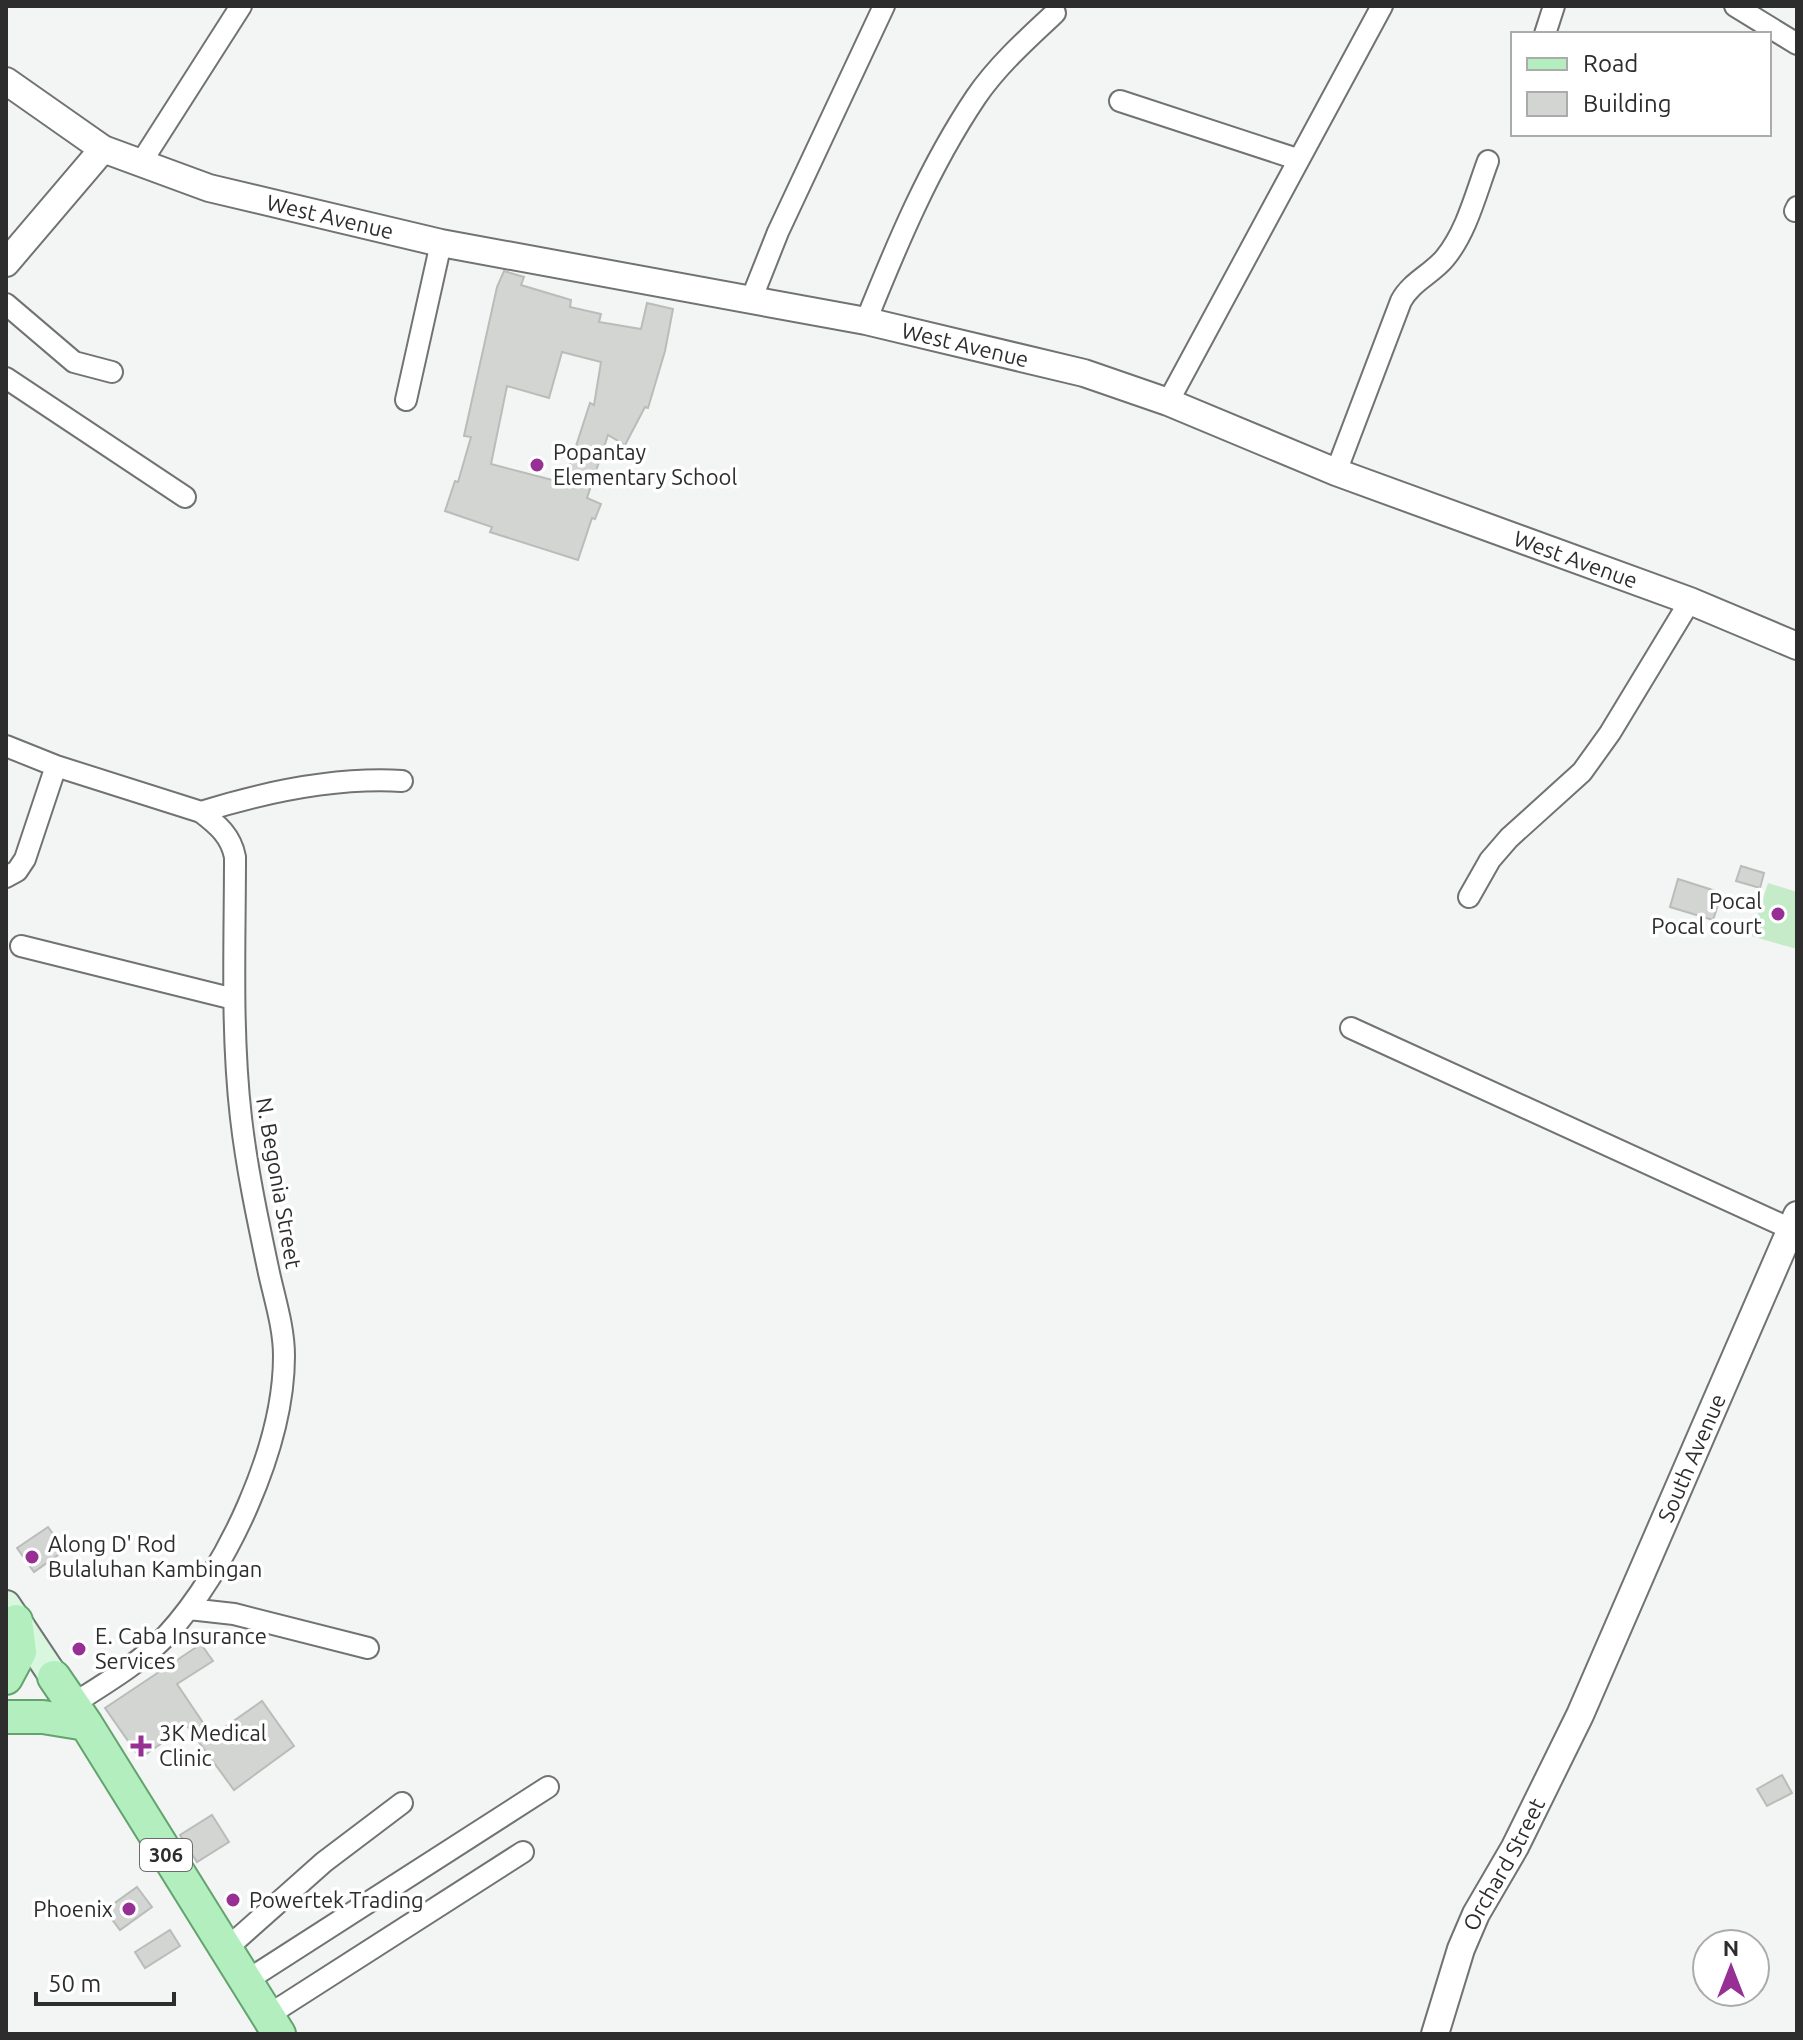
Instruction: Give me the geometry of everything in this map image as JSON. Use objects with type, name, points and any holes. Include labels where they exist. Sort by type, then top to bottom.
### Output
[{"type":"main road","name":"306","points":[[11,1613],[80,1714],[273,2025]]},
{"type":"main road","points":[[6,1678],[20,1652],[11,1613]]},
{"type":"main road","points":[[6,1715],[34,1706],[43,1699],[54,1677]]},
{"type":"main road","points":[[6,1691],[54,1677]]},
{"type":"main road","points":[[6,1715],[43,1717],[80,1714]]},
{"type":"street","points":[[142,161],[241,6]]},
{"type":"street","points":[[751,300],[778,232],[884,6]]},
{"type":"street","points":[[1168,402],[1382,6]]},
{"type":"street","points":[[1546,32],[1554,6]]},
{"type":"street","points":[[1735,6],[1797,44]]},
{"type":"street","points":[[866,321],[906,222],[978,95],[1024,42],[1055,13]]},
{"type":"street","name":"West Avenue","points":[[6,81],[103,149],[209,188],[441,243],[866,321],[1084,373],[1168,402],[1336,472],[1690,601],[1797,646]]},
{"type":"street","points":[[1120,101],[1297,159]]},
{"type":"street","points":[[6,263],[103,149]]},
{"type":"street","points":[[1336,472],[1401,301],[1411,287],[1444,260],[1454,244],[1488,161]]},
{"type":"street","points":[[406,400],[441,243]]},
{"type":"street","points":[[6,304],[74,362],[112,372]]},
{"type":"street","points":[[6,378],[185,497]]},
{"type":"street","points":[[1469,897],[1490,860],[1509,838],[1582,772],[1610,733],[1690,601]]},
{"type":"street","name":"N. Begonia Street","points":[[6,746],[56,766],[201,812],[227,836],[235,857],[234,999],[241,1120],[253,1195],[281,1321],[284,1356],[274,1434],[237,1530],[189,1609],[164,1638],[80,1714]]},
{"type":"street","points":[[6,877],[17,871],[25,859],[56,766]]},
{"type":"street","points":[[201,812],[309,787],[374,779],[402,781]]},
{"type":"street","points":[[21,946],[234,999]]},
{"type":"street","points":[[1351,1028],[1794,1222]]},
{"type":"street","name":"South Avenue","points":[[1586,1701],[1788,1257],[1794,1222]]},
{"type":"street","points":[[189,1609],[234,1614],[368,1648]]},
{"type":"street","name":"Orchard Street","points":[[1435,2034],[1461,1949],[1476,1914],[1515,1847],[1586,1701]]},
{"type":"street","points":[[246,1981],[548,1787]]},
{"type":"street","points":[[225,1950],[324,1862],[402,1803]]},
{"type":"street","points":[[273,2025],[523,1852]]},
{"type":"green space","name":"Pocal Pocal court","points":[[1768,883],[1797,892],[1797,949],[1751,936]]},
{"type":"building","points":[[504,271],[524,277],[521,285],[571,300],[570,307],[601,314],[599,322],[641,329],[647,303],[673,309],[665,351],[648,408],[645,407],[625,445],[608,435],[587,498],[601,504],[595,519],[592,518],[578,560],[490,532],[492,527],[445,511],[455,481],[458,482],[471,437],[464,436],[497,287]],"holes":[[[562,352],[601,362],[594,405],[590,403],[564,483],[491,464],[507,386],[549,398]]]},
{"type":"building","points":[[1741,866],[1764,873],[1760,888],[1736,881]]},
{"type":"building","points":[[1678,879],[1722,893],[1713,920],[1670,907]]},
{"type":"building","points":[[48,1527],[65,1550],[34,1572],[17,1548]]},
{"type":"building","points":[[201,1644],[213,1661],[177,1684],[212,1736],[262,1701],[294,1746],[234,1790],[187,1726],[140,1758],[105,1708]]},
{"type":"building","points":[[1782,1775],[1792,1793],[1767,1806],[1757,1789]]},
{"type":"building","points":[[212,1815],[229,1842],[197,1862],[180,1835]]},
{"type":"building","name":"Phoenix","points":[[137,1887],[152,1907],[120,1930],[105,1910]]},
{"type":"building","points":[[170,1930],[180,1946],[145,1968],[135,1952]]},
{"type":"place","name":"Popantay Elementary School","points":[[537,465]]},
{"type":"place","name":"Pocal Pocal court","points":[[1778,914]]},
{"type":"place","name":"Along D' Rod Bulaluhan Kambingan","points":[[32,1557]]},
{"type":"place","name":"E. Caba Insurance Services","points":[[79,1649]]},
{"type":"place","name":"3K Medical Clinic","points":[[141,1746]]},
{"type":"place","name":"Powertek Trading","points":[[233,1900]]},
{"type":"place","name":"Phoenix","points":[[129,1909]]}]
